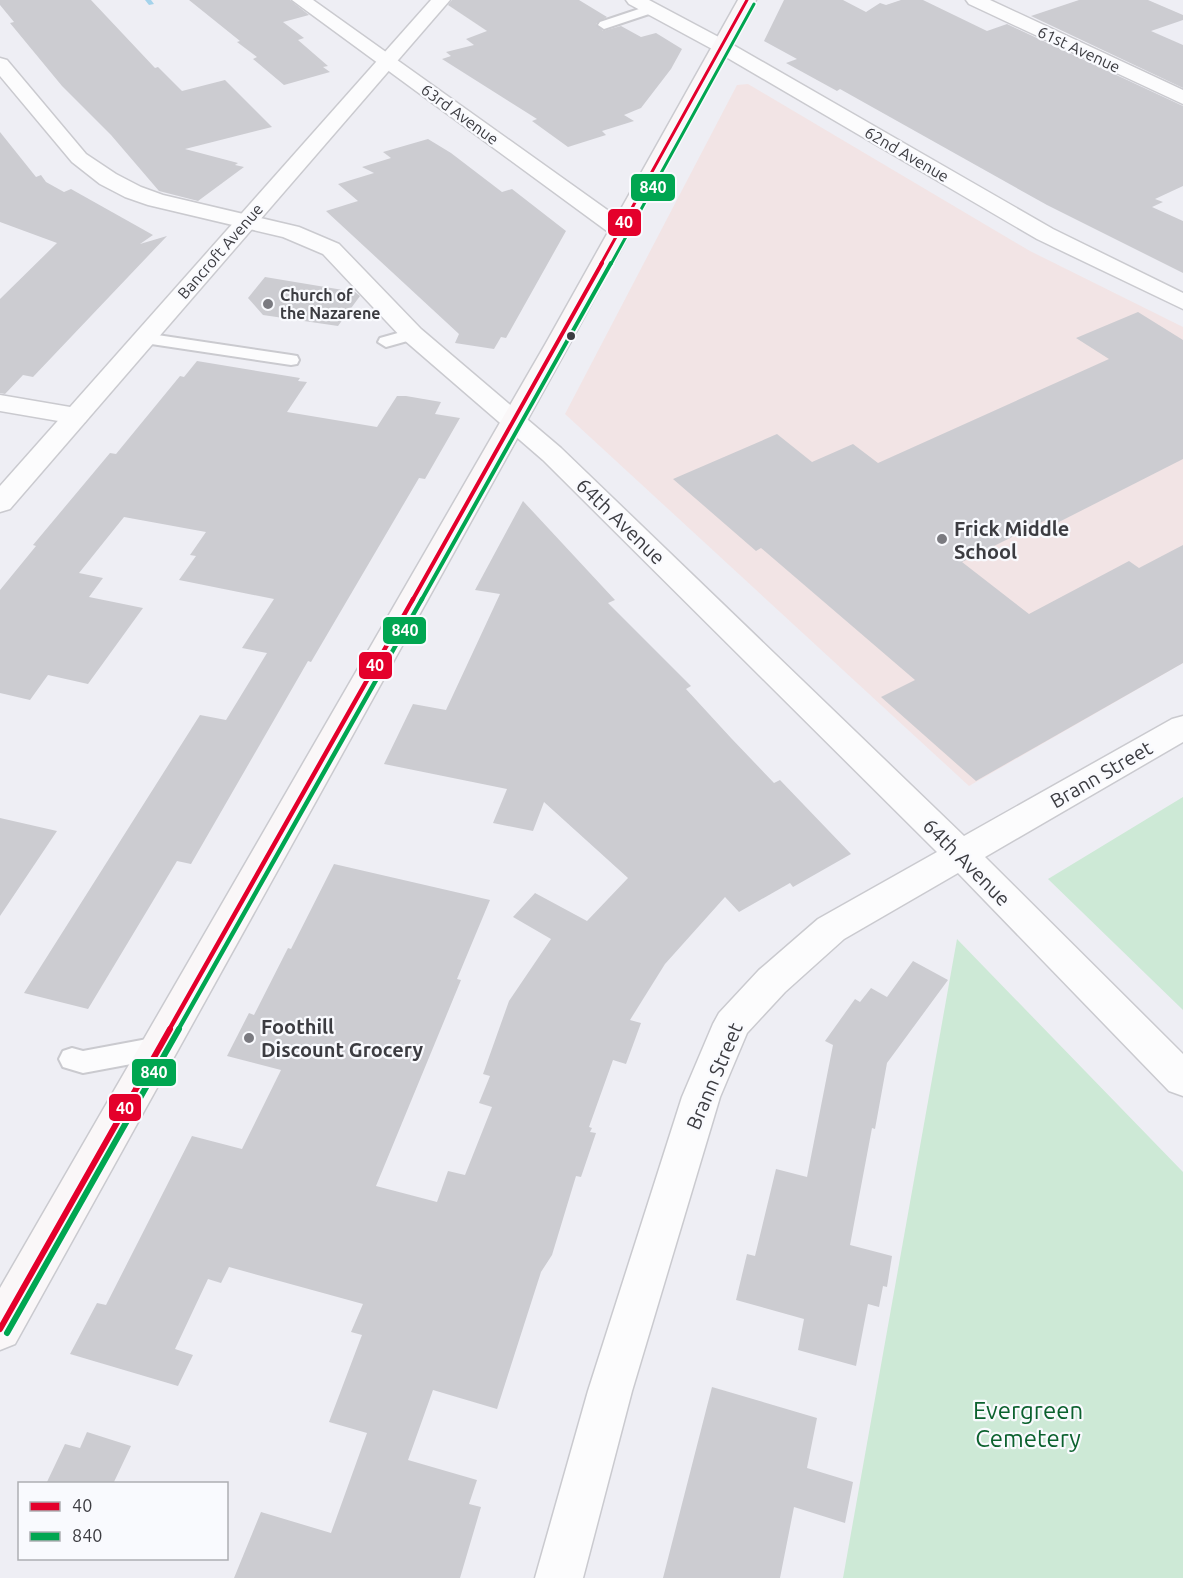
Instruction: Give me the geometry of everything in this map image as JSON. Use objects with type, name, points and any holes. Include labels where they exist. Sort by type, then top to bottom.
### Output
[{"type":"main road","points":[[0,1329],[514,420],[747,0]]},
{"type":"street","name":"63rd Avenue","points":[[301,0],[619,229]]},
{"type":"street","name":"Bancroft Avenue","points":[[0,503],[441,0]]},
{"type":"street","name":"61st Avenue","points":[[975,0],[1183,98]]},
{"type":"street","points":[[994,8],[1019,0]]},
{"type":"street","name":"62nd Avenue","points":[[643,4],[721,46],[1044,234],[1183,302]]},
{"type":"street","name":"64th Avenue","points":[[0,64],[13,93],[79,158],[108,179],[133,192],[156,200],[291,232],[331,249],[412,334],[552,454],[960,853],[1183,1079]]},
{"type":"street","points":[[0,403],[76,416]]},
{"type":"street","name":"Brann Street","points":[[559,1578],[610,1391],[698,1108],[732,1024],[772,981],[831,928],[1183,727]]},
{"type":"lane","points":[[604,25],[643,4]]},
{"type":"lane","points":[[386,342],[412,334]]},
{"type":"lane","points":[[144,338],[291,360]]},
{"type":"lane","points":[[72,1059],[82,1062],[158,1048]]},
{"type":"shaded area","name":"Frick Middle School","points":[[748,84],[1030,251],[1183,327],[1183,663],[969,786],[565,414],[737,85]]},
{"type":"green space","points":[[1183,797],[1183,1010],[1048,879]]},
{"type":"green space","name":"Evergreen Cemetery","points":[[957,939],[1183,1172],[1183,1578],[843,1578]]},
{"type":"building","points":[[0,0],[91,0],[155,68],[158,67],[182,91],[225,80],[272,127],[185,149],[238,163],[235,165],[244,167],[198,201],[159,191],[111,135],[62,86],[10,23],[14,22],[0,5]]},
{"type":"building","points":[[189,0],[290,0],[309,15],[283,22],[304,38],[298,40],[328,66],[323,67],[330,72],[284,85],[253,59],[257,57],[237,42],[240,41]]},
{"type":"building","points":[[452,0],[579,0],[607,17],[596,24],[603,31],[621,26],[641,37],[656,33],[682,49],[671,69],[641,108],[624,115],[634,121],[602,131],[606,135],[568,147],[532,121],[537,119],[442,59],[451,56],[446,52],[474,45],[466,39],[487,31],[448,5]]},
{"type":"building","points":[[784,0],[843,0],[866,12],[880,3],[886,5],[901,0],[923,0],[987,31],[1007,24],[1183,106],[1183,186],[1155,199],[1163,202],[1152,207],[1183,221],[1183,273],[1047,205],[840,89],[837,91],[786,63],[797,59],[764,41]]},
{"type":"building","points":[[1079,0],[1148,0],[1183,15],[1183,20],[1151,31],[1183,45],[1183,88],[1031,16]]},
{"type":"building","points":[[0,132],[36,177],[41,175],[46,182],[64,192],[71,189],[153,235],[140,244],[167,236],[33,377],[23,375],[5,394],[0,393],[0,299],[57,243],[0,222]]},
{"type":"building","points":[[428,139],[451,153],[502,192],[512,189],[566,231],[506,338],[501,337],[494,349],[455,343],[459,334],[326,211],[358,201],[338,184],[374,173],[362,167],[391,158],[383,152]]},
{"type":"building","points":[[265,277],[355,292],[360,296],[338,326],[263,315],[248,298]]},
{"type":"building","points":[[1138,312],[1183,340],[1183,459],[1057,523],[1050,518],[962,562],[1029,614],[1129,561],[1139,568],[1183,545],[1183,663],[976,781],[881,697],[915,680],[761,548],[756,551],[673,479],[777,434],[812,462],[853,444],[878,463],[1109,359],[1076,338]]},
{"type":"building","points":[[197,361],[300,378],[298,381],[307,382],[287,412],[377,427],[397,396],[406,396],[441,402],[435,414],[460,418],[425,479],[419,478],[311,662],[308,661],[191,864],[177,861],[88,1009],[24,993],[200,715],[226,720],[267,653],[242,648],[274,599],[179,580],[196,556],[190,555],[206,532],[124,517],[79,573],[103,578],[89,597],[143,608],[88,684],[48,675],[30,700],[0,693],[0,590],[36,546],[33,545],[110,453],[116,454],[180,376],[184,377]]},
{"type":"building","points":[[523,501],[615,600],[608,603],[691,686],[686,689],[731,738],[774,783],[780,780],[851,854],[793,887],[790,883],[739,912],[725,897],[665,964],[630,1020],[641,1023],[626,1064],[613,1060],[589,1127],[592,1128],[590,1132],[596,1133],[581,1177],[576,1176],[552,1255],[541,1272],[497,1409],[433,1390],[408,1460],[477,1480],[469,1504],[481,1507],[460,1578],[234,1578],[261,1512],[331,1533],[367,1433],[329,1422],[362,1335],[351,1332],[363,1304],[229,1267],[221,1283],[208,1279],[175,1349],[193,1355],[178,1386],[70,1354],[97,1303],[106,1305],[192,1136],[242,1149],[281,1070],[227,1056],[249,1013],[254,1015],[288,948],[291,949],[334,864],[490,900],[457,979],[461,980],[376,1186],[437,1202],[448,1171],[465,1175],[492,1107],[479,1103],[490,1076],[483,1074],[509,1001],[551,939],[513,917],[535,893],[587,921],[628,878],[544,802],[533,831],[493,823],[507,789],[384,764],[413,704],[446,710],[500,594],[475,590]]},
{"type":"building","points":[[0,818],[57,831],[0,916]]},
{"type":"building","points":[[913,961],[948,980],[887,1063],[850,1245],[892,1256],[887,1287],[883,1286],[879,1307],[868,1304],[856,1366],[798,1350],[804,1319],[736,1300],[747,1254],[755,1256],[776,1169],[807,1177],[833,1045],[825,1041],[855,999],[860,1002],[871,988],[887,997]]},
{"type":"building","points":[[712,1387],[817,1418],[807,1468],[853,1482],[845,1523],[794,1507],[780,1578],[663,1578]]},
{"type":"building","points":[[87,1432],[131,1446],[114,1482],[47,1482],[65,1444],[80,1448]]},
{"type":"waterway","points":[[148,0],[151,4]]},
{"type":"transit line","name":"40","points":[[0,1329],[558,343],[747,0]]},
{"type":"transit line","name":"840","points":[[7,1333],[565,347],[754,4]]},
{"type":"place","name":"Church of the Nazarene","points":[[268,304]]},
{"type":"place","name":"Frick Middle School","points":[[942,539]]},
{"type":"place","name":"Foothill Discount Grocery","points":[[249,1038]]}]
